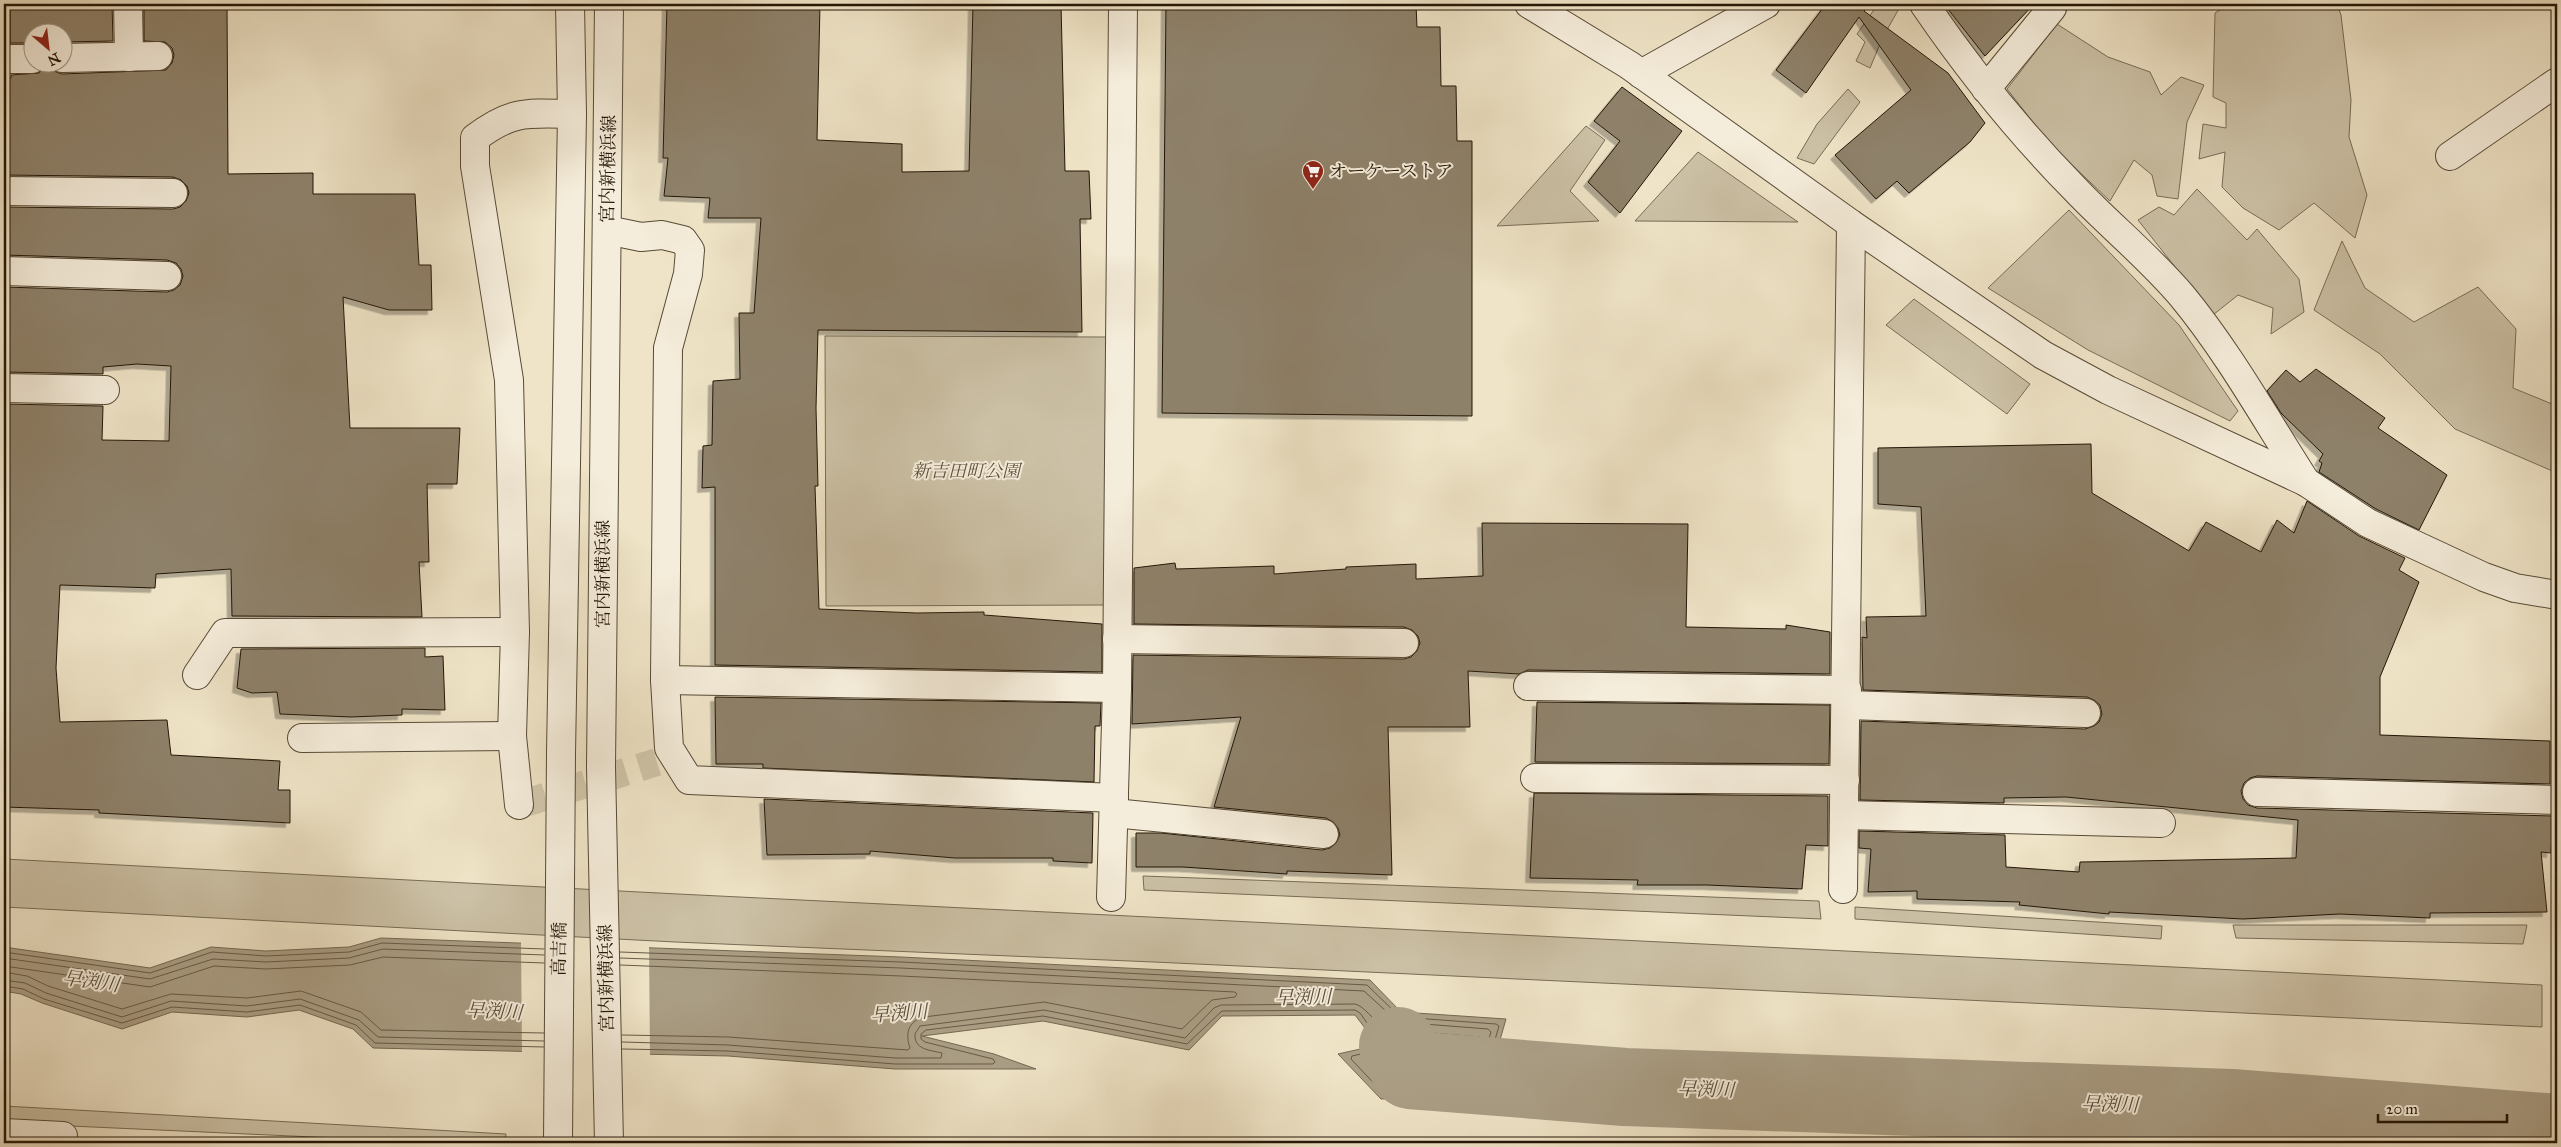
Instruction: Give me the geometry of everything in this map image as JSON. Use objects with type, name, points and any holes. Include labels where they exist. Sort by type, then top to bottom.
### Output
[{"type":"street","points":[[128,4],[129,56]]},
{"type":"street","points":[[520,805],[512,736],[515,632],[509,380],[475,166],[475,138],[493,125],[523,113],[572,114],[570,4]]},
{"type":"street","name":"宮内新横浜線","points":[[609,4],[601,767],[609,1143]]},
{"type":"street","points":[[1111,897],[1117,688],[1122,4]]},
{"type":"street","points":[[1529,4],[1641,74],[1851,224],[2043,355],[2108,390],[2306,482],[2368,523],[2484,577],[2515,588],[2557,595]]},
{"type":"street","points":[[1641,74],[1766,4]]},
{"type":"street","points":[[1924,4],[1986,89],[2024,135],[2075,190],[2181,296],[2208,332],[2306,482]]},
{"type":"street","points":[[1986,89],[2052,8]]},
{"type":"street","points":[[72,58],[158,56]]},
{"type":"street","points":[[4,59],[22,58]]},
{"type":"street","points":[[2450,156],[2557,82]]},
{"type":"street","name":"高吉橋","points":[[558,1143],[561,754],[572,114]]},
{"type":"street","points":[[4,191],[173,193]]},
{"type":"street","points":[[1843,889],[1847,697],[1851,224]]},
{"type":"street","points":[[607,230],[641,237],[662,235],[683,240],[690,250],[688,274],[668,348],[663,755],[689,780],[1114,806],[1324,834]]},
{"type":"street","points":[[4,272],[167,276]]},
{"type":"street","points":[[4,388],[105,390]]},
{"type":"street","points":[[197,675],[226,633],[515,632]]},
{"type":"street","points":[[1117,639],[1404,643]]},
{"type":"street","points":[[665,680],[1117,688]]},
{"type":"street","points":[[1528,686],[1847,697],[2086,713]]},
{"type":"street","points":[[302,738],[512,736]]},
{"type":"street","points":[[1535,778],[1845,780]]},
{"type":"street","points":[[2257,792],[2557,800]]},
{"type":"street","points":[[1844,815],[2161,823]]},
{"type":"street","points":[[4,1133],[63,1136]]},
{"type":"green space","points":[[1878,4],[1901,5],[1883,37],[1870,68],[1856,61],[1865,42],[1857,34]]},
{"type":"green space","points":[[2229,4],[2337,4],[2341,15],[2351,100],[2349,137],[2367,195],[2355,238],[2314,203],[2279,230],[2243,208],[2222,187],[2225,152],[2199,159],[2203,124],[2226,128],[2226,103],[2213,97],[2215,13]]},
{"type":"green space","points":[[2057,24],[2108,57],[2150,72],[2161,95],[2181,77],[2204,85],[2187,122],[2178,199],[2157,196],[2152,175],[2134,160],[2110,201],[2051,145],[2007,89]]},
{"type":"green space","points":[[1848,89],[1860,102],[1814,164],[1797,158],[1817,124]]},
{"type":"green space","points":[[1586,126],[1605,140],[1570,191],[1599,221],[1497,226]]},
{"type":"green space","points":[[1698,152],[1798,222],[1635,221]]},
{"type":"green space","points":[[2197,189],[2247,240],[2257,229],[2299,279],[2304,312],[2271,334],[2273,308],[2238,295],[2213,315],[2138,220],[2159,207],[2174,215]]},
{"type":"green space","points":[[2069,210],[2179,325],[2238,411],[2230,421],[2088,350],[1988,288]]},
{"type":"green space","points":[[2342,241],[2365,288],[2414,322],[2478,287],[2516,329],[2513,388],[2557,406],[2557,473],[2455,429],[2380,354],[2314,310]]},
{"type":"green space","points":[[1914,299],[2030,384],[2007,414],[1886,325]]},
{"type":"green space","name":"新吉田町公園","points":[[825,336],[1107,337],[1104,605],[826,606]]},
{"type":"green space","points":[[4,859],[678,894],[2542,985],[2542,1027],[1154,962],[675,942],[4,907]]},
{"type":"green space","points":[[1143,876],[1819,901],[1821,919],[1144,890]]},
{"type":"green space","points":[[1855,907],[2162,926],[2161,939],[1855,919]]},
{"type":"green space","points":[[2233,925],[2527,925],[2523,944],[2236,938]]},
{"type":"green space","points":[[4,1106],[506,1134],[505,1143],[446,1143],[4,1123]]},
{"type":"water","points":[[381,938],[901,957],[1370,980],[1401,1012],[1506,1019],[1484,1096],[1381,1099],[1338,1054],[1378,1045],[1355,1015],[1222,1016],[1189,1050],[1043,1021],[922,1036],[994,1054],[1036,1069],[895,1069],[728,1056],[373,1048],[353,1029],[299,1010],[247,1017],[172,1012],[122,1029],[42,1003],[21,994],[4,991],[4,947],[150,968],[211,947],[266,951],[349,947]]},
{"type":"pier","points":[[521,941],[649,945],[650,1057],[522,1054]]},
{"type":"building","points":[[10,4],[112,4],[113,41],[72,42],[72,22],[22,22],[22,43],[10,43]]},
{"type":"building","points":[[144,4],[227,4],[228,174],[313,173],[313,194],[415,194],[419,265],[431,265],[432,310],[389,310],[343,297],[350,428],[460,428],[457,484],[427,484],[429,562],[419,562],[422,617],[232,616],[231,569],[156,574],[155,588],[60,585],[56,668],[60,722],[167,720],[171,755],[280,761],[278,790],[290,790],[290,823],[99,813],[99,810],[4,807],[4,404],[103,406],[102,440],[169,441],[171,366],[137,364],[103,367],[103,374],[5,372],[4,340],[8,340],[4,287],[167,292],[174,290],[180,285],[183,276],[181,269],[176,263],[167,260],[4,255],[4,207],[173,209],[180,207],[186,201],[189,193],[187,186],[181,180],[173,177],[4,175],[4,79],[11,78],[11,75],[40,72],[57,72],[62,74],[166,70],[172,63],[174,55],[172,48],[165,42],[144,41]]},
{"type":"building","points":[[667,4],[820,4],[817,140],[902,144],[902,172],[969,171],[973,4],[1061,4],[1065,171],[1089,171],[1091,219],[1080,219],[1082,332],[818,330],[816,408],[818,486],[815,486],[819,609],[917,613],[984,612],[984,615],[1102,624],[1102,672],[715,665],[715,487],[702,488],[703,446],[712,445],[713,381],[740,379],[739,313],[754,313],[761,218],[708,218],[710,198],[664,196],[668,158],[663,158]]},
{"type":"building","points":[[1166,4],[1416,4],[1417,27],[1440,27],[1441,86],[1456,86],[1457,141],[1472,141],[1472,416],[1162,413]]},
{"type":"building","points":[[1826,4],[1869,4],[1864,11],[1948,73],[1985,123],[1970,142],[1909,193],[1897,181],[1876,199],[1835,155],[1911,90],[1859,17],[1806,93],[1776,70]]},
{"type":"building","points":[[1944,4],[2034,4],[1985,56]]},
{"type":"building","points":[[1622,87],[1682,131],[1620,213],[1588,182],[1620,141],[1594,121]]},
{"type":"building","points":[[2316,369],[2385,418],[2378,428],[2447,475],[2419,530],[2376,509],[2319,472],[2322,463],[2319,461],[2323,454],[2281,413],[2267,391],[2286,370],[2300,382]]},
{"type":"building","points":[[2091,444],[2092,493],[2189,551],[2206,522],[2261,552],[2277,520],[2294,533],[2307,501],[2359,536],[2405,558],[2399,570],[2419,582],[2380,677],[2380,735],[2550,741],[2550,784],[2257,776],[2250,778],[2244,783],[2241,791],[2243,799],[2248,805],[2257,808],[2553,816],[2551,853],[2541,852],[2547,912],[2430,913],[2430,918],[2340,914],[2243,919],[2109,912],[2109,914],[2019,905],[2020,902],[1917,899],[1917,891],[1868,892],[1871,849],[1859,848],[1859,831],[2005,835],[2006,867],[2079,872],[2080,862],[2296,858],[2298,820],[2066,797],[2004,798],[2004,803],[1860,800],[1861,721],[2085,729],[2099,722],[2102,714],[2100,705],[2087,697],[1863,690],[1862,637],[1867,638],[1866,617],[1926,616],[1921,507],[1878,504],[1878,448]]},
{"type":"building","points":[[1482,523],[1688,524],[1686,627],[1786,629],[1786,625],[1830,632],[1830,674],[1528,670],[1519,674],[1468,671],[1470,727],[1388,727],[1392,875],[1287,871],[1287,874],[1183,867],[1136,867],[1136,833],[1161,833],[1322,850],[1330,848],[1336,843],[1340,835],[1338,828],[1326,818],[1214,807],[1241,717],[1132,724],[1133,655],[1404,659],[1411,657],[1417,651],[1420,643],[1418,636],[1412,630],[1404,627],[1134,624],[1134,568],[1175,563],[1176,569],[1274,566],[1274,574],[1346,569],[1346,567],[1416,564],[1416,579],[1483,576]]},
{"type":"building","points":[[425,648],[425,657],[443,656],[445,710],[402,709],[402,715],[351,717],[280,714],[277,692],[252,693],[237,688],[241,649]]},
{"type":"building","points":[[715,697],[1101,703],[1100,726],[1095,726],[1094,782],[763,768],[763,764],[716,764]]},
{"type":"building","points":[[1537,702],[1830,705],[1829,764],[1535,762]]},
{"type":"building","points":[[1534,793],[1828,796],[1828,846],[1806,845],[1802,889],[1707,885],[1637,885],[1638,880],[1530,878]]},
{"type":"building","points":[[764,799],[1093,813],[1092,863],[1053,861],[1053,858],[955,858],[870,851],[870,854],[767,855]]},
{"type":"waterway","name":"早渕川","points":[[1398,1046],[1410,1070],[1625,1087],[2231,1108],[2557,1133]]},
{"type":"tunnel","points":[[519,805],[657,762]]},
{"type":"place","name":"オーケーストア","points":[[1313,190]]}]
